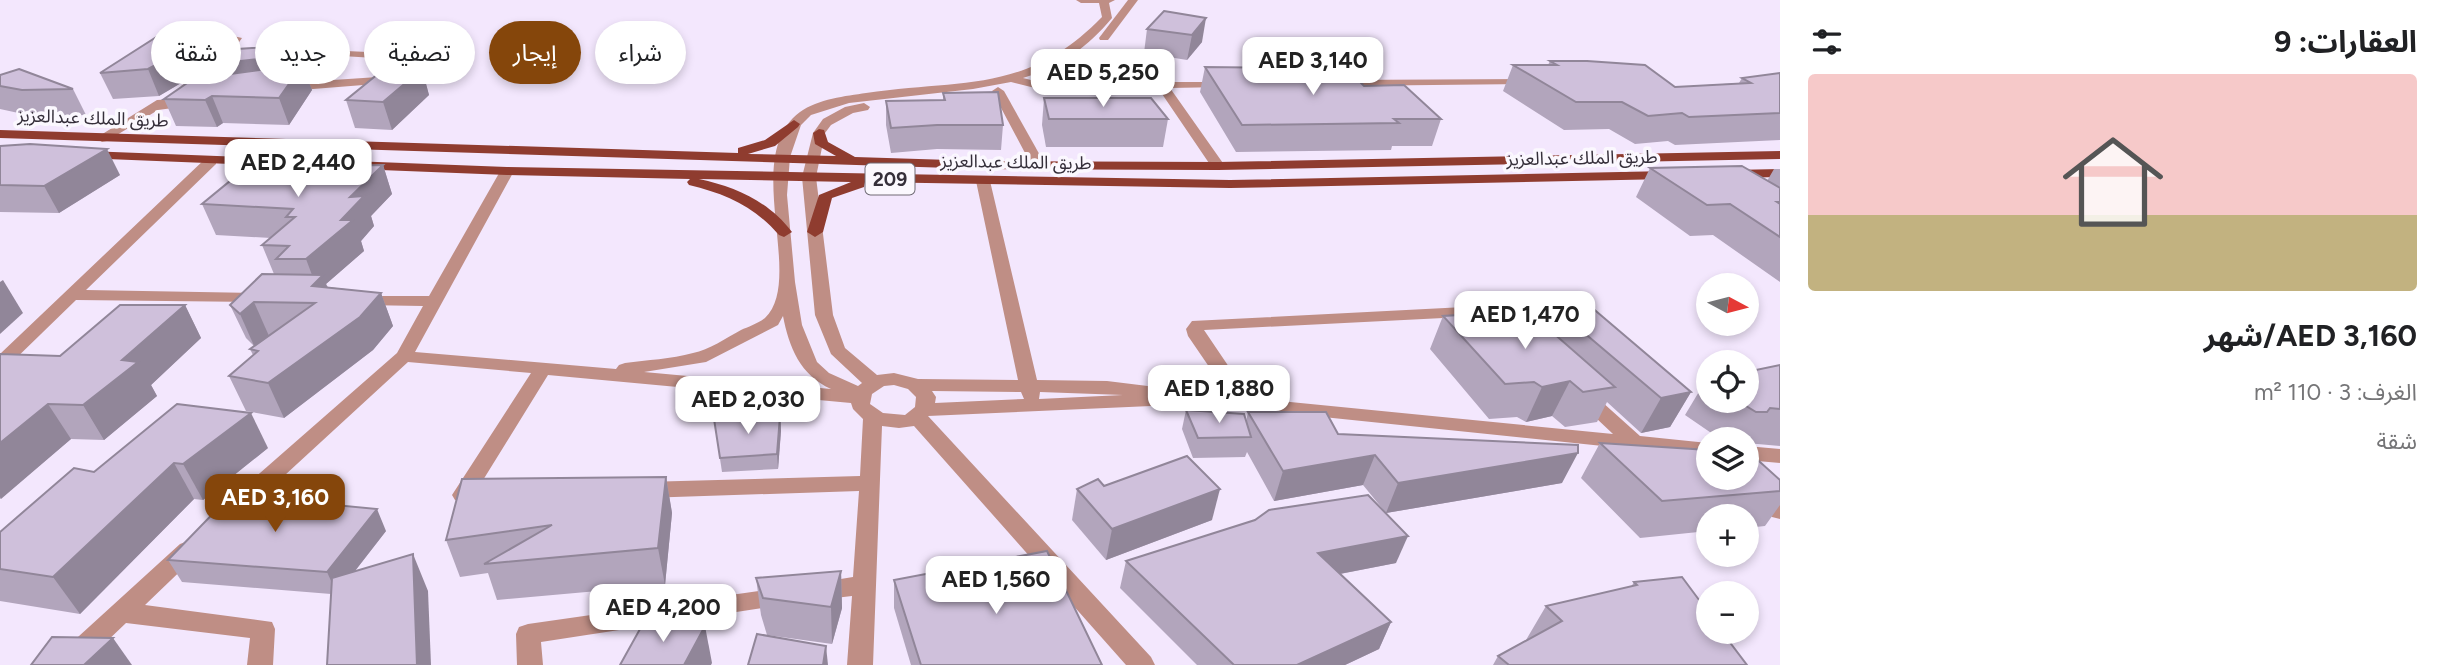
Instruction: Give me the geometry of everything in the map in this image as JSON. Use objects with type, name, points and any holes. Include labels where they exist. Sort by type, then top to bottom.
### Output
[{"type":"main road","points":[[715,156],[770,143],[794,124]]},
{"type":"main road","points":[[819,133],[822,144],[859,162]]},
{"type":"main road","name":"طريق الملك عبدالعزيز","points":[[0,134],[1039,166],[1218,166],[1780,155]]},
{"type":"main road","name":"طريق الملك عبدالعزيز","points":[[66,154],[507,171],[983,181],[1230,184],[1679,175]]},
{"type":"main road","points":[[1721,181],[1780,173]]},
{"type":"main road","points":[[660,174],[709,185],[747,199],[770,215],[784,232]]},
{"type":"main road","points":[[815,232],[826,195],[850,185],[891,179]]},
{"type":"street","points":[[1081,0],[1109,1]]},
{"type":"street","points":[[865,391],[837,350],[824,315],[809,177],[819,133],[827,122],[849,110],[998,91],[1068,67],[1090,52],[1121,19],[1133,0]]},
{"type":"street","points":[[1109,1],[1121,19]]},
{"type":"street","points":[[865,391],[820,375],[807,362],[794,324],[788,289],[780,176],[794,124],[810,109],[838,101],[975,86],[1011,78],[1064,58],[1107,18],[1109,1]]},
{"type":"street","points":[[350,54],[453,59],[426,77],[350,83]]},
{"type":"street","points":[[1011,78],[1040,86],[1231,84]]},
{"type":"street","points":[[1328,83],[1549,81]]},
{"type":"street","points":[[102,138],[192,84]]},
{"type":"street","points":[[281,88],[334,84]]},
{"type":"street","points":[[1162,85],[1218,166]]},
{"type":"street","points":[[998,91],[1039,166]]},
{"type":"street","points":[[153,107],[204,100]]},
{"type":"street","points":[[0,364],[211,161]]},
{"type":"street","points":[[65,665],[119,612],[404,356],[507,171]]},
{"type":"street","points":[[983,181],[1033,406]]},
{"type":"street","points":[[595,373],[700,358],[772,321],[788,289]]},
{"type":"street","points":[[74,295],[282,299]]},
{"type":"street","points":[[338,300],[436,301]]},
{"type":"street","points":[[1244,404],[1197,336],[1195,329],[1198,325],[1484,311],[1496,315],[1525,342]]},
{"type":"street","points":[[404,356],[595,373],[865,391],[898,379],[916,385],[1107,387],[1244,404],[1696,449]]},
{"type":"street","points":[[491,494],[463,495],[544,367]]},
{"type":"street","points":[[916,385],[926,397],[920,413]]},
{"type":"street","points":[[1574,388],[1634,442]]},
{"type":"street","points":[[865,391],[860,405],[873,418],[895,422],[920,413],[1189,398]]},
{"type":"street","points":[[920,413],[1142,665]]},
{"type":"street","points":[[860,665],[873,418]]},
{"type":"street","points":[[629,490],[868,483]]},
{"type":"street","points":[[1756,490],[1780,511]]},
{"type":"street","points":[[530,665],[528,634],[863,585]]},
{"type":"street","points":[[119,612],[263,629],[260,665]]},
{"type":"building","points":[[1164,11],[1206,18],[1192,35],[1147,29]]},
{"type":"building","points":[[151,40],[151,67],[100,73]]},
{"type":"building","points":[[255,48],[255,59],[241,61],[241,49]]},
{"type":"building","points":[[1550,61],[1645,65],[1675,87],[1751,83],[1742,78],[1780,73],[1780,113],[1689,117],[1682,113],[1648,116],[1622,102],[1576,102],[1513,65],[1557,65]]},
{"type":"building","points":[[1302,64],[1343,64],[1364,86],[1404,85],[1441,119],[1394,119],[1399,123],[1242,125],[1205,67],[1306,68]]},
{"type":"building","points":[[19,69],[73,89],[22,90],[0,86],[0,75]]},
{"type":"building","points":[[255,71],[255,84],[289,84],[279,98],[212,96],[205,100],[164,99],[186,84],[241,84],[241,72]]},
{"type":"building","points":[[366,84],[404,84],[383,102],[346,100]]},
{"type":"building","points":[[998,92],[1003,125],[891,128],[886,101],[945,100],[943,93]]},
{"type":"building","points":[[1044,98],[1151,98],[1168,119],[1049,119]]},
{"type":"building","points":[[30,144],[107,149],[44,186],[0,185],[0,146]]},
{"type":"building","points":[[264,153],[277,153],[290,164],[285,167],[383,165],[350,197],[364,196],[341,220],[353,220],[306,259],[276,259],[289,246],[262,245],[295,217],[286,217],[293,209],[202,204]]},
{"type":"building","points":[[1742,166],[1780,188],[1780,202],[1777,202],[1780,204],[1780,237],[1730,204],[1707,205],[1650,168]]},
{"type":"building","points":[[262,274],[323,275],[312,286],[381,293],[360,317],[268,383],[229,376],[258,351],[250,349],[315,303],[254,302],[240,314],[230,305]]},
{"type":"building","points":[[120,305],[185,305],[122,360],[138,362],[83,405],[48,404],[0,443],[0,354],[60,356]]},
{"type":"building","points":[[1590,306],[1691,392],[1661,398],[1556,309]]},
{"type":"building","points":[[1528,311],[1615,387],[1583,392],[1570,381],[1542,387],[1534,382],[1505,384],[1443,316]]},
{"type":"building","points":[[1780,365],[1780,409],[1770,408],[1767,412],[1759,412],[1759,369]]},
{"type":"building","points":[[177,404],[251,413],[183,464],[174,463],[53,577],[0,569],[0,532],[74,468],[94,472]]},
{"type":"building","points":[[1186,410],[1244,414],[1251,437],[1198,438]]},
{"type":"building","points":[[1248,412],[1326,412],[1338,434],[1578,445],[1578,453],[1398,483],[1375,455],[1283,471]]},
{"type":"building","points":[[780,416],[777,454],[720,458],[714,419]]},
{"type":"building","points":[[1600,443],[1696,449],[1696,490],[1759,490],[1759,461],[1780,480],[1780,491],[1662,501]]},
{"type":"building","points":[[1187,456],[1220,489],[1112,529],[1077,489],[1098,479],[1104,486]]},
{"type":"building","points":[[666,477],[658,548],[484,564],[552,525],[446,540],[462,479]]},
{"type":"building","points":[[231,495],[377,509],[327,572],[168,560]]},
{"type":"building","points":[[1368,495],[1408,536],[1318,553],[1391,622],[1297,665],[1234,665],[1126,561],[1255,520],[1269,510]]},
{"type":"building","points":[[1047,551],[1102,665],[921,665],[894,580]]},
{"type":"building","points":[[413,554],[417,665],[327,665],[332,578]]},
{"type":"building","points":[[841,571],[831,607],[763,598],[756,578]]},
{"type":"building","points":[[1682,577],[1696,596],[1696,644],[1731,644],[1747,665],[1509,665],[1498,656],[1562,621],[1546,606],[1637,585],[1634,582]]},
{"type":"building","points":[[645,620],[705,626],[684,665],[620,665]]},
{"type":"building","points":[[757,634],[826,646],[823,665],[748,665]]},
{"type":"building","points":[[52,637],[113,638],[84,665],[31,665]]}]
